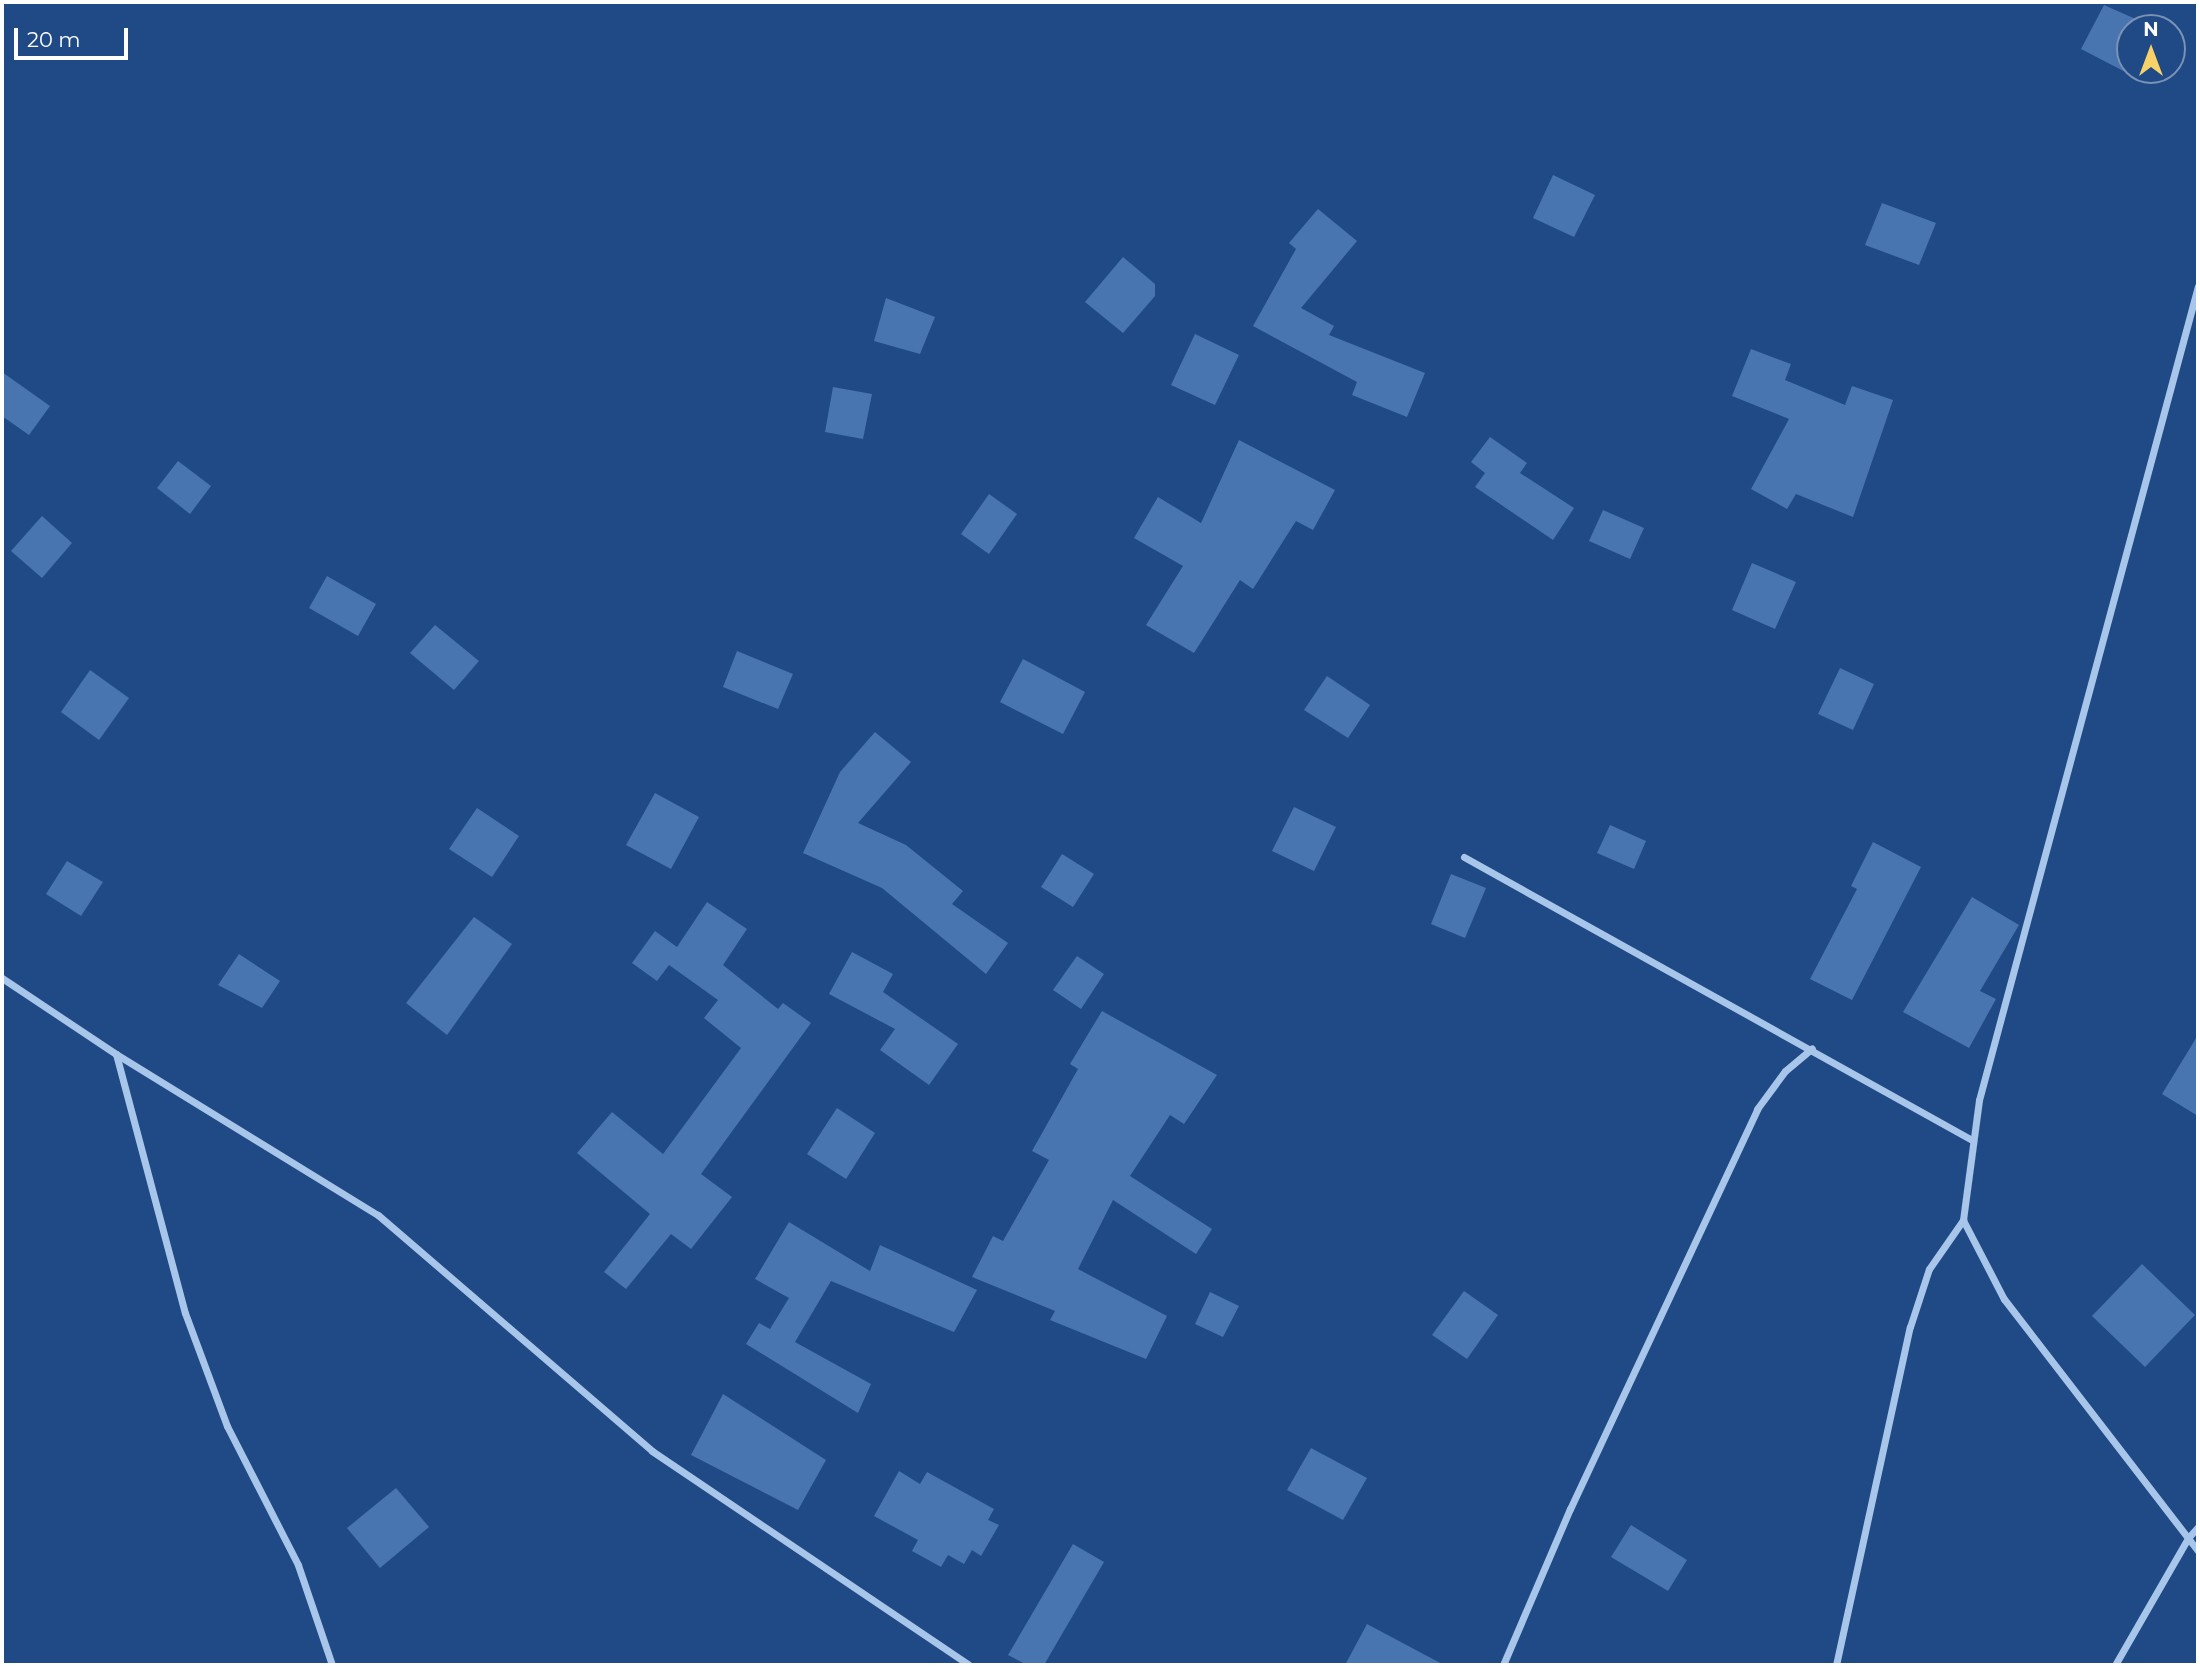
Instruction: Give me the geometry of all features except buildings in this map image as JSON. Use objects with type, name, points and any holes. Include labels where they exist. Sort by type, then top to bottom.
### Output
[{"type":"street","points":[[1836,1665],[1910,1327],[1929,1269],[1963,1220],[1972,1140],[2198,286]]},
{"type":"street","points":[[1464,857],[1812,1048],[1972,1140]]},
{"type":"street","points":[[2,978],[116,1054],[378,1215],[652,1451],[969,1665]]},
{"type":"street","points":[[1503,1665],[1570,1509],[1757,1109],[1785,1072],[1812,1048]]},
{"type":"street","points":[[116,1054],[186,1313],[227,1426],[298,1565],[332,1665]]},
{"type":"street","points":[[1963,1220],[2004,1299],[2198,1550]]},
{"type":"street","points":[[2115,1665],[2188,1538],[2198,1527]]}]
